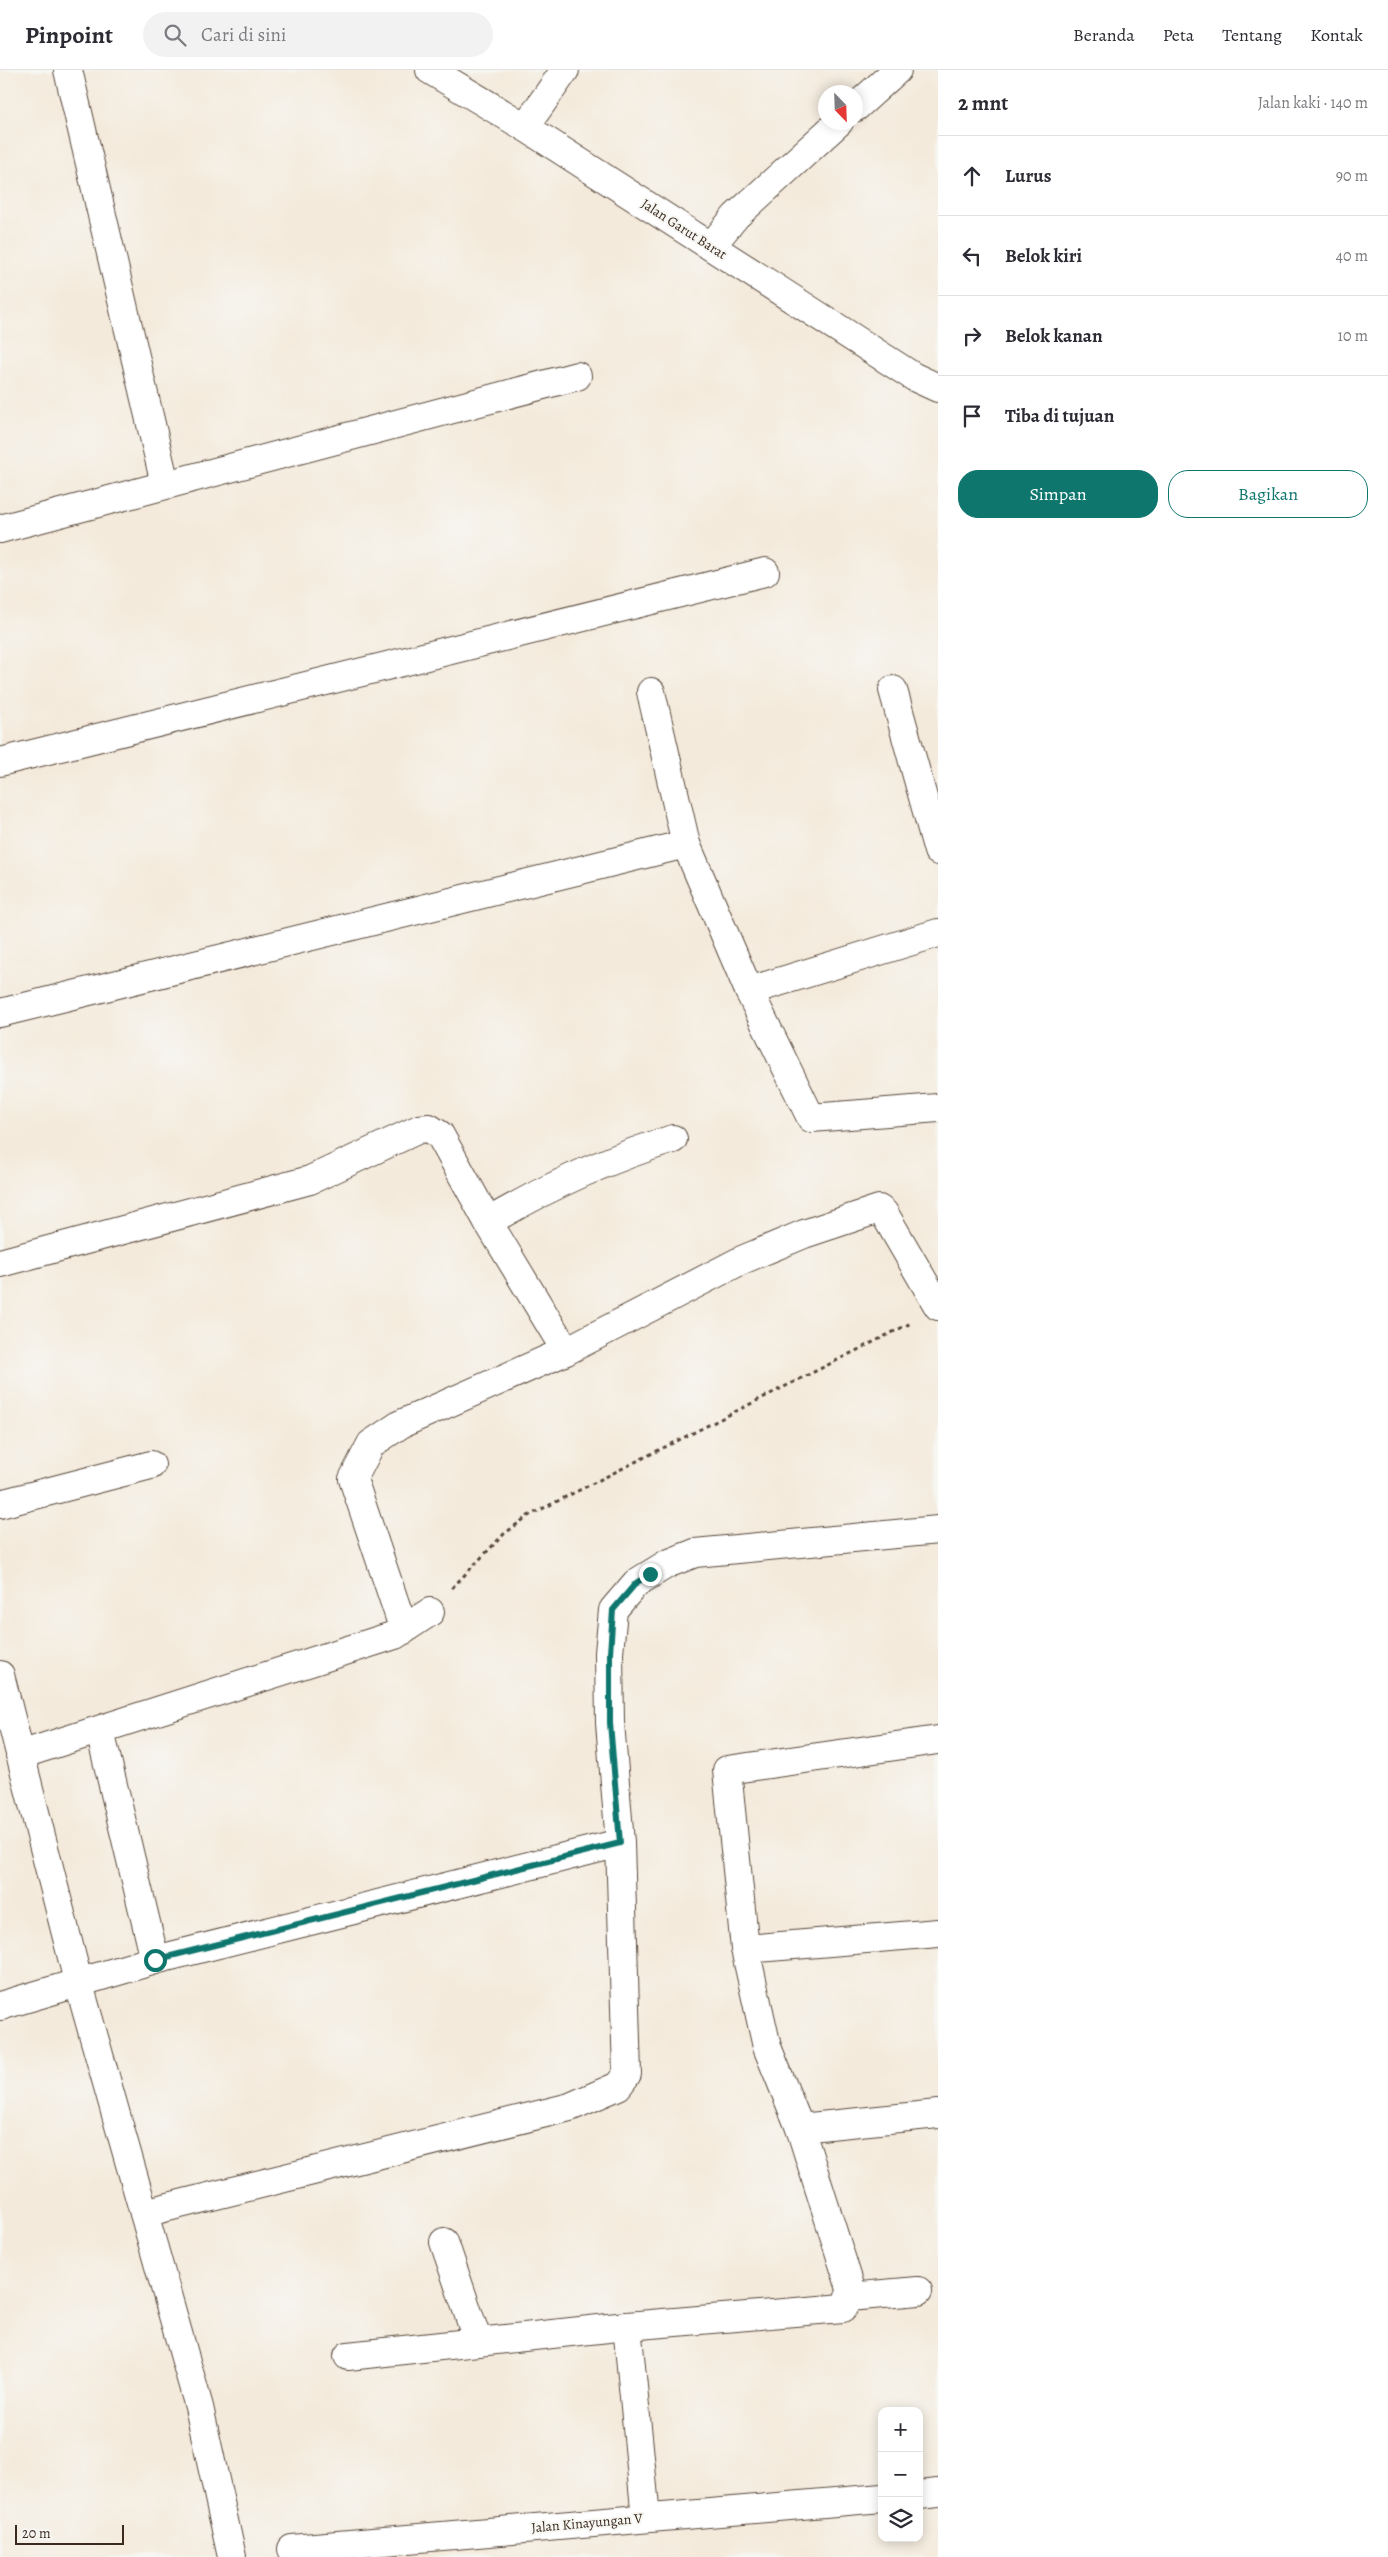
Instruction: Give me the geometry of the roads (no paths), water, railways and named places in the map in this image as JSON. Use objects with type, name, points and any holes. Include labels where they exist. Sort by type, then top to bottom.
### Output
[{"type":"street","points":[[68,70],[165,484]]},
{"type":"street","name":"Jalan Garut Barat","points":[[430,70],[525,127],[914,377],[938,388]]},
{"type":"street","points":[[525,127],[565,70]]},
{"type":"street","points":[[863,101],[896,70]]},
{"type":"street","points":[[711,246],[736,216],[830,130]]},
{"type":"street","points":[[0,529],[577,376]]},
{"type":"street","points":[[0,762],[765,572]]},
{"type":"street","points":[[893,690],[938,851]]},
{"type":"street","points":[[651,692],[686,844],[749,991],[811,1118],[938,1108]]},
{"type":"street","points":[[0,1013],[686,844]]},
{"type":"street","points":[[749,991],[938,933]]},
{"type":"street","points":[[0,1263],[310,1180],[424,1128],[433,1129],[440,1135],[488,1222],[566,1351]]},
{"type":"street","points":[[488,1222],[517,1205],[642,1148],[673,1138]]},
{"type":"street","points":[[404,1630],[353,1480],[371,1444],[401,1424],[566,1351],[742,1260],[804,1234],[879,1209],[884,1213],[938,1306]]},
{"type":"street","points":[[0,1504],[151,1465]]},
{"type":"street","points":[[144,2213],[570,2107],[618,2086],[627,2074],[620,1843],[610,1723],[610,1653],[613,1610],[636,1583],[667,1564],[695,1553],[938,1530]]},
{"type":"street","points":[[20,1755],[100,1731],[404,1630],[430,1612]]},
{"type":"street","points":[[0,1675],[78,1982],[199,2407],[232,2557]]},
{"type":"street","points":[[100,1731],[155,1960]]},
{"type":"street","points":[[348,2356],[627,2326],[843,2308],[852,2292],[800,2128],[767,2047],[745,1949],[727,1770],[938,1740]]},
{"type":"street","points":[[0,2006],[155,1960],[620,1843]]},
{"type":"street","points":[[745,1949],[938,1933]]},
{"type":"street","points":[[800,2128],[938,2114]]},
{"type":"street","points":[[444,2242],[478,2342]]},
{"type":"street","points":[[849,2297],[918,2291]]},
{"type":"street","points":[[627,2326],[646,2518]]},
{"type":"street","points":[[923,2495],[938,2493]]},
{"type":"street","name":"Jalan Kinayungan V","points":[[292,2549],[878,2498]]}]
